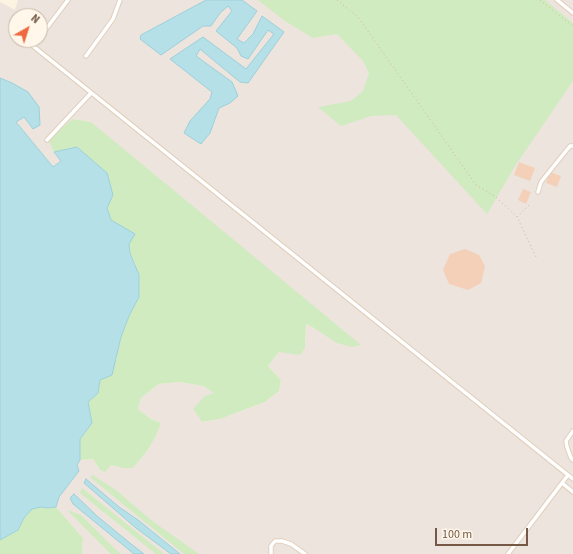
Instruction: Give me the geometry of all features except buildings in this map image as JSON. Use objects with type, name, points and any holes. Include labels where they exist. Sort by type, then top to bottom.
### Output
[{"type":"lane","points":[[48,26],[68,0]]},
{"type":"lane","points":[[86,56],[113,19],[120,0]]},
{"type":"lane","points":[[557,0],[573,13]]},
{"type":"lane","points":[[35,48],[573,479]]},
{"type":"lane","points":[[47,140],[91,93]]},
{"type":"lane","points":[[538,192],[541,182],[570,146],[573,146]]},
{"type":"lane","points":[[573,430],[566,441],[573,460]]},
{"type":"lane","points":[[508,554],[568,475]]},
{"type":"lane","points":[[562,483],[573,492]]},
{"type":"lane","points":[[271,554],[271,546],[275,541],[282,541],[291,544],[305,554]]},
{"type":"path","points":[[337,0],[358,18],[476,184],[496,197],[517,218],[538,259]]},
{"type":"path","points":[[540,0],[573,26]]},
{"type":"path","points":[[517,218],[529,206]]},
{"type":"shaded area","points":[[18,0],[573,0],[573,554],[82,554],[83,538],[56,507],[59,497],[79,471],[77,465],[80,460],[93,459],[100,470],[111,465],[122,468],[133,467],[147,451],[155,438],[161,423],[151,419],[138,409],[141,398],[159,384],[179,382],[203,386],[215,393],[193,409],[203,422],[220,419],[265,402],[279,391],[281,380],[268,366],[279,352],[305,348],[306,324],[314,328],[91,122],[73,119],[54,152],[62,161],[53,167],[16,122],[24,116],[12,83],[0,78],[0,2],[11,8],[8,8],[8,48],[48,48],[48,8],[16,8]]},
{"type":"green space","points":[[258,0],[545,0],[573,23],[573,81],[515,166],[487,214],[396,115],[371,116],[341,126],[318,107],[351,101],[363,91],[369,73],[363,61],[337,34],[313,38],[285,21]]},
{"type":"green space","points":[[73,119],[91,122],[361,345],[352,347],[337,343],[306,324],[305,348],[300,355],[279,352],[268,366],[281,380],[279,391],[265,402],[220,419],[202,422],[193,409],[205,396],[214,393],[203,386],[179,382],[159,384],[141,398],[138,409],[151,419],[161,423],[155,438],[147,451],[133,468],[122,468],[111,465],[105,472],[100,470],[93,459],[80,460],[80,439],[92,423],[88,402],[98,393],[100,380],[116,360],[121,337],[129,316],[139,297],[135,263],[130,253],[129,244],[111,220],[107,208],[113,195],[78,147],[54,152],[48,139]]},
{"type":"green space","points":[[93,475],[117,491],[151,520],[199,554],[184,554],[90,477]]},
{"type":"green space","points":[[82,488],[164,554],[156,554],[80,493]]},
{"type":"green space","points":[[41,507],[56,507],[83,538],[82,554],[0,554],[0,540],[18,530],[24,518],[32,509]]},
{"type":"green space","points":[[67,510],[81,515],[121,554],[111,554]]},
{"type":"water","points":[[206,0],[242,0],[257,11],[237,39],[244,43],[253,34],[262,16],[284,32],[248,83],[240,82],[200,49],[196,56],[232,82],[238,96],[230,103],[219,108],[210,133],[201,144],[184,133],[190,121],[210,99],[212,92],[170,59],[203,37],[246,69],[274,34],[268,30],[248,59],[241,56],[237,48],[216,31],[232,11],[228,6],[220,13],[211,26],[203,26],[161,55],[140,39],[141,35]]},
{"type":"water","points":[[0,78],[28,92],[39,107],[40,125],[33,129],[24,117],[16,122],[53,167],[61,161],[54,152],[77,147],[107,173],[113,195],[107,208],[111,220],[135,234],[129,244],[130,253],[139,275],[139,297],[129,316],[121,337],[112,375],[100,380],[98,393],[88,402],[92,423],[80,439],[80,460],[77,465],[79,471],[59,497],[56,507],[41,507],[32,509],[24,518],[18,530],[0,540]]},
{"type":"water","points":[[86,479],[119,507],[138,520],[180,554],[171,554],[136,528],[84,483]]},
{"type":"water","points":[[74,494],[97,516],[144,554],[134,554],[73,504],[70,498]]}]
